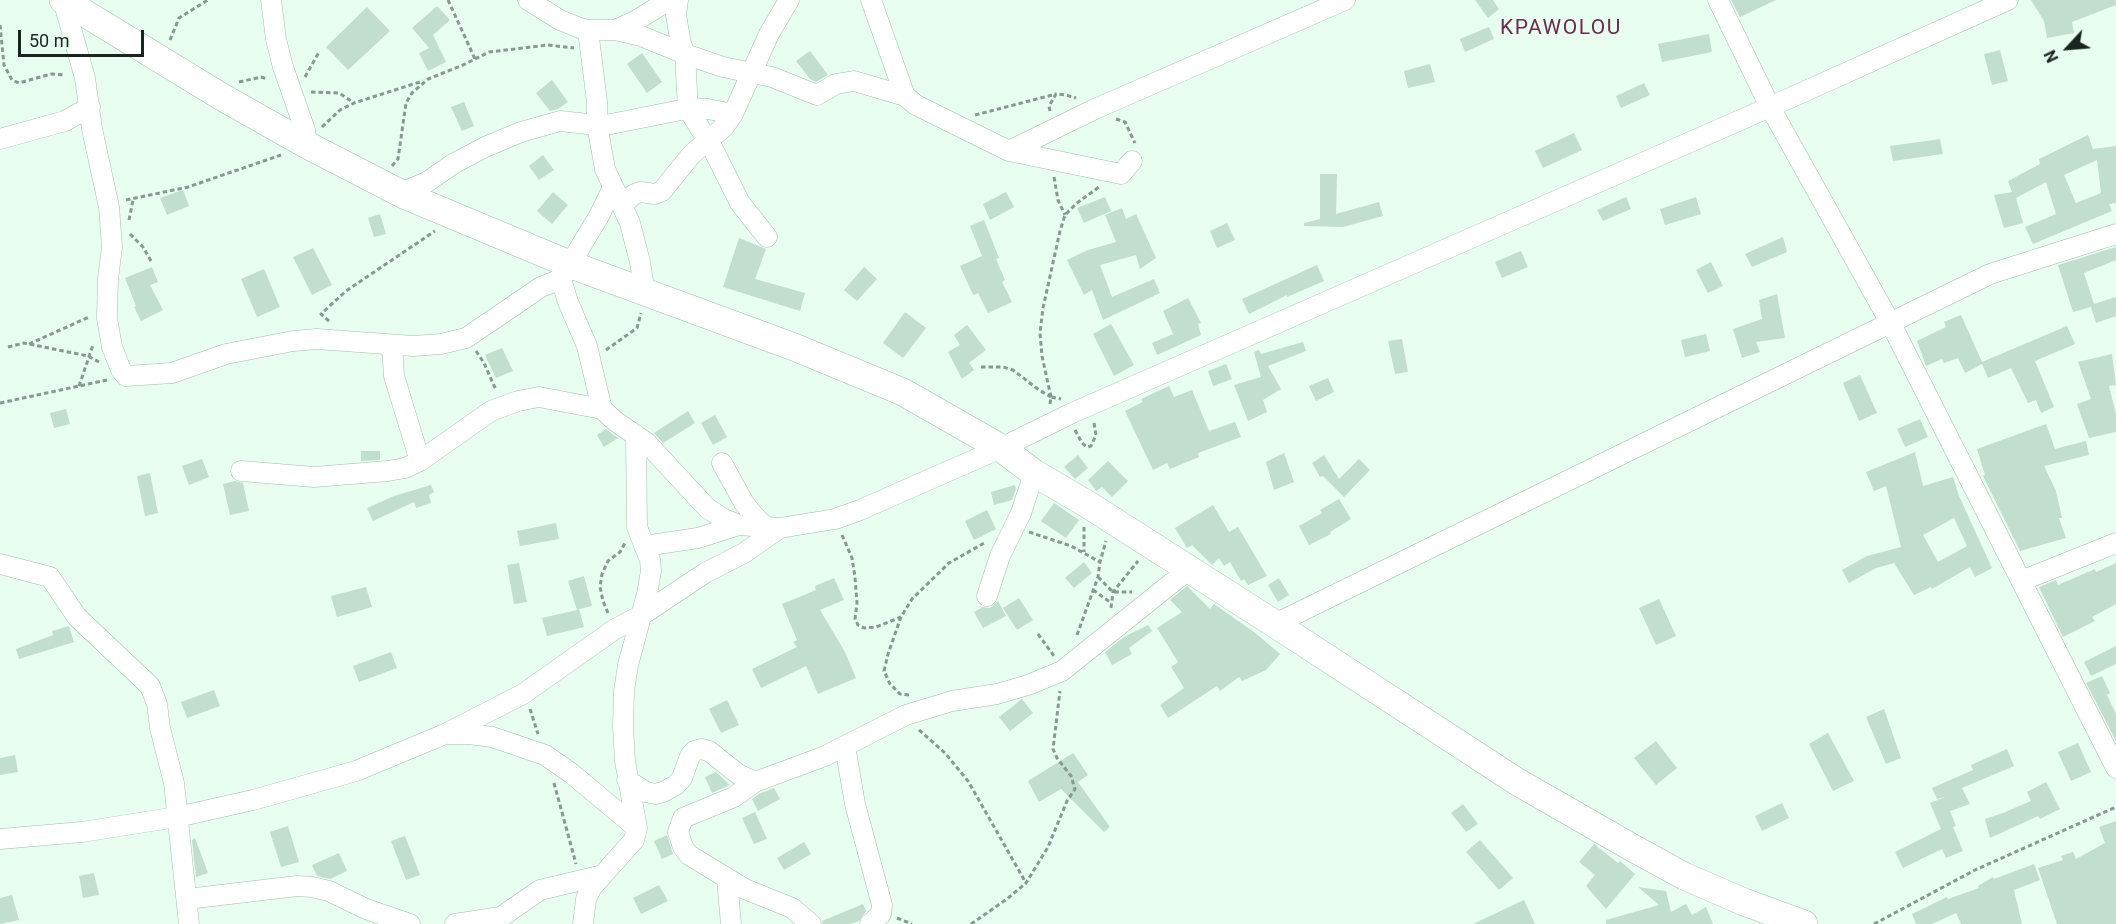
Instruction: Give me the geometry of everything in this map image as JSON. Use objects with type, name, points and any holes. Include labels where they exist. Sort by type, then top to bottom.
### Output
[{"type":"street","points":[[63,0],[162,61],[312,138],[404,195],[456,217],[565,272],[645,294],[794,347],[903,392],[1001,448],[1034,473],[1275,624],[1516,781],[1684,876],[1744,902],[1804,924]]},
{"type":"street","points":[[63,0],[85,78],[92,129],[111,218],[112,247],[107,314],[112,347],[124,373],[172,373],[226,354],[293,341],[317,339],[392,345],[441,344],[466,338],[565,272],[599,216],[613,187]]},
{"type":"street","points":[[271,0],[276,39],[283,67],[305,130],[312,138]]},
{"type":"street","points":[[528,0],[560,20],[588,30],[615,30],[641,36],[723,67],[772,77],[817,95],[836,84],[854,81],[905,96],[916,105],[1009,151],[1127,168]]},
{"type":"street","points":[[557,0],[560,20]]},
{"type":"street","points":[[615,30],[637,20],[669,0]]},
{"type":"street","points":[[678,0],[676,15],[685,54],[688,109],[708,141],[740,203],[767,237]]},
{"type":"street","points":[[623,205],[640,192],[658,194],[692,154],[724,127],[733,114],[769,34],[789,0]]},
{"type":"street","points":[[871,0],[905,96]]},
{"type":"street","points":[[1009,151],[1318,5],[1345,0]]},
{"type":"street","points":[[1718,0],[1770,107],[1891,324],[2116,768]]},
{"type":"street","points":[[241,471],[314,477],[405,468],[420,461],[491,411],[539,397],[602,409],[647,443],[707,508],[724,519],[739,525],[773,528],[835,519],[1001,448],[1070,414],[2008,0]]},
{"type":"street","points":[[588,30],[597,102],[597,125],[605,169],[623,205],[640,262],[645,294]]},
{"type":"street","points":[[0,139],[65,121],[90,107]]},
{"type":"street","points":[[404,195],[410,189],[427,182],[466,157],[513,135],[560,121],[597,125],[688,109],[708,109],[733,114]]},
{"type":"street","points":[[1275,624],[1990,274],[2116,234]]},
{"type":"street","points":[[565,272],[568,302],[592,362],[602,409]]},
{"type":"street","points":[[392,345],[394,376],[420,461]]},
{"type":"street","points":[[583,924],[586,899],[592,887],[634,840],[637,828],[627,780],[623,726],[625,683],[651,571],[650,560],[637,527],[636,435]]},
{"type":"street","points":[[723,463],[744,503],[757,519],[773,528]]},
{"type":"street","points":[[987,596],[1000,555],[1014,530],[1034,473]]},
{"type":"street","points":[[644,546],[698,538],[739,525]]},
{"type":"street","points":[[0,839],[82,832],[177,817],[286,792],[356,771],[446,734],[523,694],[615,629],[744,553],[773,528]]},
{"type":"street","points":[[2021,581],[2116,543]]},
{"type":"street","points":[[0,564],[50,578],[76,617],[150,686],[157,704],[160,728],[174,783],[189,924]]},
{"type":"street","points":[[812,924],[792,908],[727,879],[689,855],[683,847],[678,832],[683,818],[734,797],[755,782],[782,774],[845,746],[906,715],[952,701],[997,694],[1028,685],[1062,671],[1114,632],[1188,570]]},
{"type":"street","points":[[446,734],[492,737],[545,755],[581,780],[637,828]]},
{"type":"street","points":[[845,746],[855,804],[882,904],[881,914],[870,924]]},
{"type":"street","points":[[627,780],[646,792],[655,794],[663,792],[676,785],[682,778],[690,756],[694,751],[702,749],[709,751],[738,774],[755,782]]},
{"type":"street","points":[[455,924],[499,921],[540,890],[603,875]]},
{"type":"street","points":[[727,879],[731,924]]},
{"type":"street","points":[[187,899],[297,886],[312,887],[329,891],[366,909],[410,924]]},
{"type":"path","points":[[162,61],[179,18],[208,0]]},
{"type":"path","points":[[448,0],[475,59]]},
{"type":"path","points":[[0,25],[4,64],[12,80],[19,83],[51,74],[85,78]]},
{"type":"path","points":[[107,195],[123,200],[133,200],[219,177],[312,138],[340,110],[354,103],[428,79],[489,52],[548,45],[590,52]]},
{"type":"path","points":[[388,170],[398,159],[406,103],[412,93],[428,79]]},
{"type":"path","points":[[947,119],[1015,106],[1056,94]]},
{"type":"path","points":[[981,367],[1004,367],[1013,370],[1051,397],[1042,356],[1040,333],[1043,308],[1065,215],[1077,203],[1127,168],[1137,147],[1125,122],[1095,110]]},
{"type":"path","points":[[1054,159],[1055,189],[1065,215]]},
{"type":"path","points":[[128,223],[133,200]]},
{"type":"path","points":[[333,323],[321,314],[346,291],[456,217]]},
{"type":"path","points":[[592,362],[637,328],[645,294]]},
{"type":"path","points":[[29,344],[107,314]]},
{"type":"path","points":[[79,386],[88,356],[107,314]]},
{"type":"path","points":[[466,338],[484,363],[502,406]]},
{"type":"path","points":[[8,347],[24,343],[88,356],[124,373]]},
{"type":"path","points":[[0,403],[79,386],[124,373]]},
{"type":"path","points":[[1070,414],[1082,444],[1087,447],[1092,446],[1096,435]]},
{"type":"path","points":[[835,519],[852,560],[857,603],[855,619],[858,625],[864,628],[876,627],[902,617]]},
{"type":"path","points":[[1074,641],[1098,577],[1112,520]]},
{"type":"path","points":[[615,629],[603,601],[600,587],[602,574],[608,561],[620,552],[637,527]]},
{"type":"path","points":[[910,695],[900,694],[890,684],[884,671],[888,654],[902,617],[912,599],[949,564],[1014,530],[1026,531],[1071,546],[1100,562]]},
{"type":"path","points":[[1114,632],[1110,602],[1113,592],[1134,564],[1156,550]]},
{"type":"path","points":[[1098,577],[1113,592],[1161,591]]},
{"type":"path","points":[[1093,590],[1110,602]]},
{"type":"path","points":[[971,924],[1026,883],[1048,847],[1067,801],[1075,789],[1071,776],[1053,748],[1061,664],[1038,634]]},
{"type":"path","points":[[906,715],[921,733],[945,753],[968,781],[1026,883]]},
{"type":"path","points":[[558,796],[580,880]]},
{"type":"path","points":[[1874,924],[1975,870],[2116,807]]},
{"type":"building","points":[[1475,0],[1493,0],[1499,9],[1488,18]]},
{"type":"building","points":[[1731,0],[1776,0],[1740,17]]},
{"type":"building","points":[[2031,0],[2116,0],[2116,5],[2072,22],[2074,33],[2047,38],[2044,21]]},
{"type":"building","points":[[437,6],[450,20],[433,35],[446,62],[428,71],[419,53],[429,48],[412,28]]},
{"type":"building","points":[[367,7],[390,31],[348,70],[326,47]]},
{"type":"building","points":[[1489,27],[1494,39],[1465,52],[1460,39]]},
{"type":"building","points":[[1709,34],[1712,52],[1662,62],[1658,44]]},
{"type":"building","points":[[2000,50],[2008,81],[1992,85],[1984,54]]},
{"type":"building","points":[[810,51],[828,75],[816,82],[810,79],[796,61]]},
{"type":"building","points":[[642,53],[662,82],[647,93],[627,64]]},
{"type":"building","points":[[1430,64],[1435,82],[1408,88],[1404,71]]},
{"type":"building","points":[[552,80],[568,102],[550,111],[536,93]]},
{"type":"building","points":[[1644,83],[1650,95],[1621,108],[1616,96]]},
{"type":"building","points":[[464,102],[474,126],[462,131],[451,107]]},
{"type":"building","points":[[1574,133],[1582,150],[1543,168],[1535,151]]},
{"type":"building","points":[[2088,135],[2093,149],[2116,146],[2116,203],[2109,204],[2112,211],[2033,244],[2025,227],[2056,214],[2046,182],[2016,198],[2023,223],[2004,228],[1994,195],[2012,192],[2008,181],[2040,164],[2039,159]],"holes":[[[2097,160],[2101,193],[2076,203],[2064,175]]]},
{"type":"building","points":[[1940,139],[1943,154],[1893,161],[1890,146]]},
{"type":"building","points":[[543,155],[554,170],[539,180],[529,166]]},
{"type":"building","points":[[1320,174],[1337,174],[1336,214],[1379,202],[1383,216],[1343,227],[1304,226],[1304,223],[1320,219]]},
{"type":"building","points":[[183,190],[189,206],[167,215],[160,198]]},
{"type":"building","points":[[553,192],[568,205],[552,224],[537,211]]},
{"type":"building","points":[[1006,192],[1014,207],[990,220],[983,204]]},
{"type":"building","points":[[1105,197],[1111,211],[1084,223],[1077,208]]},
{"type":"building","points":[[1626,197],[1631,209],[1603,221],[1597,210]]},
{"type":"building","points":[[1696,197],[1701,214],[1665,225],[1660,209]]},
{"type":"building","points":[[1122,208],[1126,219],[1136,214],[1156,258],[1140,269],[1136,255],[1100,265],[1112,297],[1154,279],[1160,293],[1103,320],[1092,290],[1084,295],[1067,260],[1088,250],[1116,242],[1105,215]]},
{"type":"building","points":[[380,214],[386,234],[374,237],[368,218]]},
{"type":"building","points":[[984,220],[999,258],[996,259],[1005,280],[1002,282],[1012,302],[988,313],[978,293],[973,295],[960,266],[982,256],[970,226]]},
{"type":"building","points":[[1227,223],[1235,240],[1217,248],[1210,231]]},
{"type":"building","points":[[1783,237],[1787,252],[1752,267],[1745,254]]},
{"type":"building","points":[[739,238],[766,249],[755,279],[805,293],[800,311],[723,287]]},
{"type":"building","points":[[2116,247],[2116,260],[2084,273],[2094,304],[2116,297],[2116,316],[2096,323],[2091,307],[2073,312],[2058,265]]},
{"type":"building","points":[[313,248],[332,285],[312,295],[293,257]]},
{"type":"building","points":[[1521,251],[1528,267],[1502,278],[1495,262]]},
{"type":"building","points":[[1711,262],[1723,286],[1708,293],[1696,270]]},
{"type":"building","points":[[1317,265],[1324,281],[1287,297],[1287,295],[1249,314],[1242,299]]},
{"type":"building","points":[[152,267],[158,282],[150,285],[163,310],[141,321],[125,278]]},
{"type":"building","points":[[864,267],[877,279],[857,301],[844,290]]},
{"type":"building","points":[[264,269],[280,307],[257,317],[241,279]]},
{"type":"building","points":[[1777,294],[1785,338],[1756,342],[1760,352],[1742,358],[1733,329],[1762,319],[1759,300]]},
{"type":"building","points":[[1188,298],[1201,323],[1198,324],[1201,335],[1157,355],[1152,343],[1173,334],[1163,311]]},
{"type":"building","points":[[905,312],[926,328],[903,358],[883,343]]},
{"type":"building","points":[[1961,315],[1982,362],[2067,326],[2075,344],[2035,361],[2054,407],[2041,413],[2036,400],[2028,403],[2011,368],[1988,378],[1982,364],[1965,373],[1958,358],[1944,363],[1942,359],[1926,366],[1917,341],[1946,327],[1944,322]]},
{"type":"building","points":[[1111,324],[1134,365],[1114,376],[1093,334]]},
{"type":"building","points":[[967,325],[986,350],[969,363],[974,370],[962,379],[948,352],[960,345],[954,335]]},
{"type":"building","points":[[1706,334],[1710,351],[1685,357],[1681,340]]},
{"type":"building","points":[[1402,339],[1408,372],[1395,374],[1388,341]]},
{"type":"building","points":[[1303,342],[1306,351],[1268,366],[1281,389],[1263,400],[1267,412],[1248,421],[1234,385],[1261,377],[1254,352],[1259,350],[1261,354]]},
{"type":"building","points":[[502,348],[513,371],[496,378],[485,355]]},
{"type":"building","points":[[2112,354],[2116,385],[2109,386],[2116,414],[2116,432],[2089,438],[2077,404],[2091,399],[2078,362]]},
{"type":"building","points":[[1226,364],[1232,379],[1213,386],[1208,371]]},
{"type":"building","points":[[1860,375],[1877,413],[1859,421],[1843,383]]},
{"type":"building","points":[[1328,378],[1334,392],[1316,401],[1309,386]]},
{"type":"building","points":[[1169,386],[1174,397],[1192,390],[1209,431],[1235,422],[1241,437],[1198,453],[1199,457],[1170,469],[1167,463],[1153,470],[1125,411],[1143,402],[1141,399]]},
{"type":"building","points":[[66,409],[70,424],[54,428],[50,413]]},
{"type":"building","points":[[688,411],[695,423],[663,443],[654,433]]},
{"type":"building","points":[[715,415],[727,437],[713,445],[701,423]]},
{"type":"building","points":[[1920,419],[1928,437],[1905,447],[1897,429]]},
{"type":"building","points":[[2046,424],[2055,449],[2086,441],[2089,455],[2044,466],[2056,491],[2062,518],[2059,518],[2066,538],[2020,551],[1983,476],[1985,475],[1977,449]]},
{"type":"building","points":[[606,429],[618,438],[604,447],[597,435]]},
{"type":"building","points":[[361,451],[380,451],[380,460],[361,461]]},
{"type":"building","points":[[1915,452],[1923,486],[1953,477],[1959,496],[1992,568],[1975,577],[1970,567],[1932,589],[1931,587],[1914,595],[1894,563],[1876,568],[1849,583],[1842,570],[1867,556],[1901,547],[1886,486],[1874,491],[1866,472]],"holes":[[[1954,518],[1967,546],[1938,562],[1923,535]]]},
{"type":"building","points":[[1284,453],[1294,482],[1274,490],[1266,462]]},
{"type":"building","points":[[1078,455],[1088,468],[1075,479],[1064,467]]},
{"type":"building","points":[[1324,455],[1339,479],[1359,459],[1370,470],[1344,497],[1323,476],[1320,477],[1312,463]]},
{"type":"building","points":[[202,459],[209,477],[189,485],[182,466]]},
{"type":"building","points":[[1108,461],[1128,481],[1112,497],[1102,487],[1096,491],[1088,480]]},
{"type":"building","points":[[150,473],[158,513],[145,516],[137,476]]},
{"type":"building","points":[[235,481],[243,483],[249,511],[230,515],[223,484]]},
{"type":"building","points":[[431,485],[434,492],[429,495],[431,503],[416,508],[414,502],[373,521],[367,508],[394,496]]},
{"type":"building","points":[[1015,485],[1012,500],[994,505],[991,492]]},
{"type":"building","points":[[1339,499],[1351,519],[1330,532],[1331,534],[1309,545],[1299,526],[1322,513],[1320,510]]},
{"type":"building","points":[[1054,503],[1079,520],[1066,538],[1041,521]]},
{"type":"building","points":[[1213,505],[1229,532],[1238,527],[1267,576],[1248,585],[1244,579],[1241,581],[1230,562],[1224,566],[1219,558],[1212,565],[1192,545],[1187,548],[1175,528]]},
{"type":"building","points":[[987,510],[996,529],[974,540],[965,521]]},
{"type":"building","points":[[556,523],[559,539],[520,546],[517,531]]},
{"type":"building","points":[[1084,562],[1092,573],[1074,588],[1065,578]]},
{"type":"building","points":[[519,563],[527,602],[514,604],[507,565]]},
{"type":"building","points":[[2116,563],[2116,604],[2092,617],[2095,621],[2063,637],[2039,587],[2056,580],[2058,585],[2095,569],[2096,572]]},
{"type":"building","points":[[584,576],[592,606],[579,609],[584,627],[547,636],[542,618],[577,610],[568,581]]},
{"type":"building","points":[[834,578],[844,600],[820,610],[845,652],[856,678],[818,694],[806,666],[761,688],[752,669],[797,647],[793,642],[797,640],[782,604],[816,590],[815,586]]},
{"type":"building","points":[[1279,578],[1289,595],[1278,602],[1268,585]]},
{"type":"building","points":[[1187,586],[1210,609],[1214,604],[1254,632],[1280,654],[1266,670],[1242,681],[1239,677],[1220,691],[1217,686],[1168,718],[1160,705],[1184,688],[1171,667],[1178,662],[1157,628],[1182,612],[1170,600]]},
{"type":"building","points":[[366,587],[372,607],[337,617],[331,596]]},
{"type":"building","points":[[1019,598],[1033,620],[1017,630],[1003,608]]},
{"type":"building","points":[[1659,599],[1676,636],[1656,645],[1639,608]]},
{"type":"building","points":[[998,601],[1006,616],[983,628],[974,612],[983,607],[990,608]]},
{"type":"building","points":[[1148,625],[1152,631],[1129,648],[1132,654],[1112,665],[1105,652],[1124,637]]},
{"type":"building","points":[[69,626],[74,642],[19,659],[16,649],[53,635],[52,631]]},
{"type":"building","points":[[2116,646],[2116,664],[2091,676],[2084,662]]},
{"type":"building","points":[[391,652],[397,668],[359,682],[353,666]]},
{"type":"building","points":[[2102,676],[2110,693],[2107,695],[2116,714],[2116,741],[2086,683]]},
{"type":"building","points":[[214,690],[220,706],[187,718],[181,702]]},
{"type":"building","points":[[1022,699],[1033,713],[1010,731],[999,717]]},
{"type":"building","points":[[727,700],[739,725],[721,733],[709,709]]},
{"type":"building","points":[[1884,709],[1901,758],[1886,764],[1866,717]]},
{"type":"building","points":[[1828,733],[1854,781],[1833,791],[1809,744]]},
{"type":"building","points":[[1656,741],[1677,768],[1656,785],[1634,758]]},
{"type":"building","points":[[2078,743],[2091,772],[2071,781],[2058,752]]},
{"type":"building","points":[[2007,749],[2014,766],[1962,788],[1970,804],[1950,811],[1956,826],[1953,827],[1963,851],[1946,858],[1942,849],[1903,868],[1895,852],[1941,829],[1930,803],[1945,797],[1937,799],[1932,788],[1973,770],[1971,765]]},
{"type":"building","points":[[1073,753],[1088,775],[1078,782],[1110,827],[1104,832],[1061,789],[1039,802],[1028,781]]},
{"type":"building","points":[[15,755],[18,772],[0,775],[0,758]]},
{"type":"building","points":[[716,772],[730,785],[712,793],[705,777]]},
{"type":"building","points":[[2046,782],[2060,809],[2040,819],[2038,816],[1990,838],[1985,819],[2031,801],[2027,792]]},
{"type":"building","points":[[774,788],[780,799],[758,811],[752,799]]},
{"type":"building","points":[[1782,803],[1789,818],[1762,831],[1755,816]]},
{"type":"building","points":[[1463,804],[1478,824],[1466,832],[1451,813]]},
{"type":"building","points":[[755,812],[767,839],[754,844],[742,818]]},
{"type":"building","points":[[2116,821],[2116,924],[2057,924],[2038,868],[2063,860],[2061,856],[2073,852],[2076,859],[2105,843],[2099,827]]},
{"type":"building","points":[[288,826],[299,862],[281,867],[270,832]]},
{"type":"building","points":[[667,835],[673,854],[662,859],[654,841]]},
{"type":"building","points":[[405,836],[420,875],[406,880],[391,841]]},
{"type":"building","points":[[195,838],[208,873],[196,877],[192,840]]},
{"type":"building","points":[[1480,840],[1513,878],[1499,890],[1466,852]]},
{"type":"building","points":[[804,842],[811,854],[784,870],[777,858]]},
{"type":"building","points":[[1594,844],[1635,874],[1606,909],[1586,886],[1595,875],[1579,862]]},
{"type":"building","points":[[339,853],[347,871],[330,879],[317,876],[312,865]]},
{"type":"building","points":[[2034,864],[2040,880],[2014,890],[2022,924],[1961,924],[1956,913],[1932,924],[1916,924],[1912,914],[1947,897],[1948,899],[1979,888],[1978,886],[1993,877],[1994,879]]},
{"type":"building","points":[[94,873],[99,895],[83,898],[79,876]]},
{"type":"building","points":[[659,885],[668,901],[641,914],[633,898]]},
{"type":"building","points":[[1638,887],[1666,891],[1671,912],[1686,904],[1692,915],[1706,907],[1713,924],[1606,924],[1606,920],[1659,905]]},
{"type":"building","points":[[12,895],[19,920],[0,924],[0,898]]},
{"type":"building","points":[[1524,900],[1535,924],[1473,924]]},
{"type":"building","points":[[863,904],[866,911],[859,921],[851,924],[823,924],[822,921]]},
{"type":"district","name":"KPAWOLOU","points":[[1561,29]]}]
